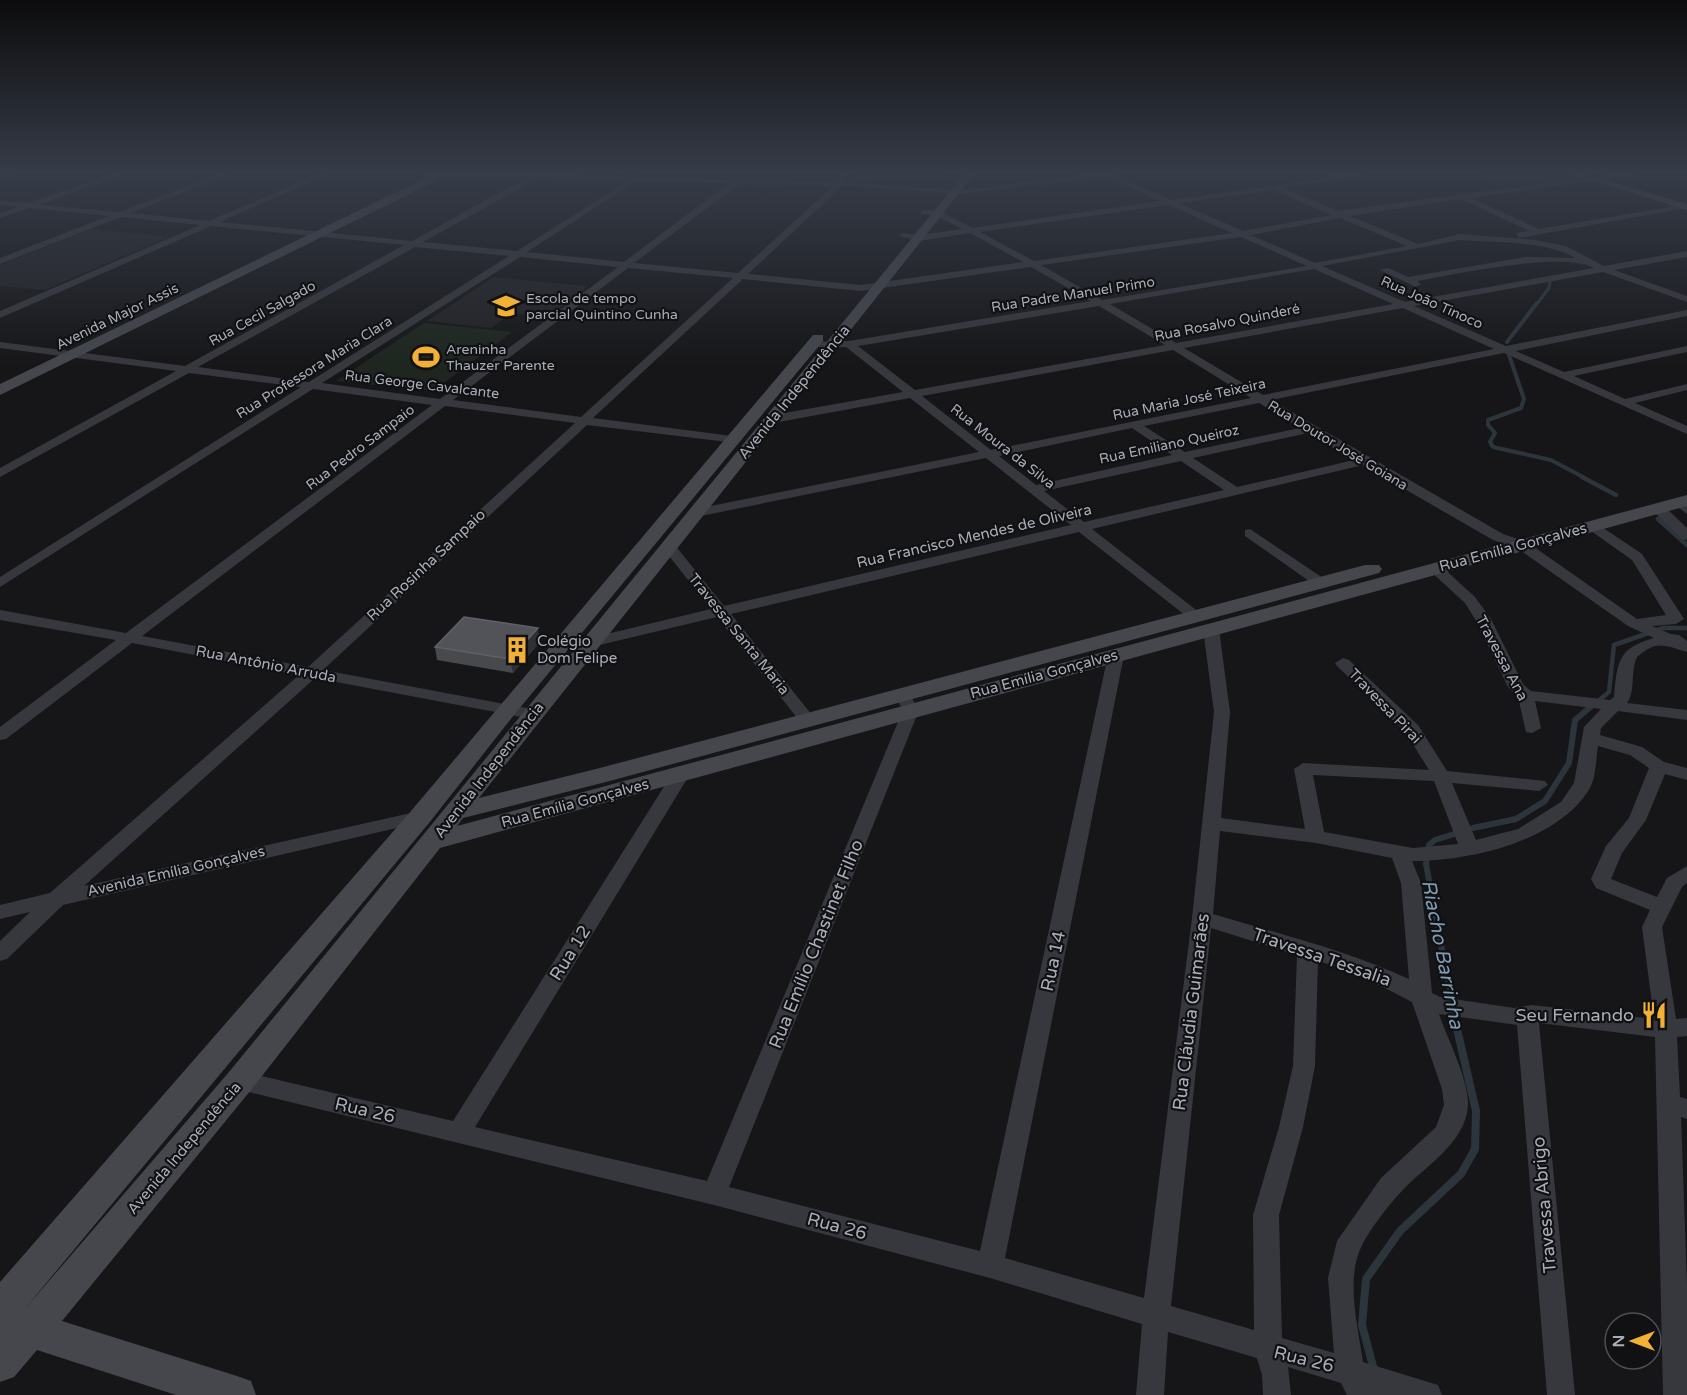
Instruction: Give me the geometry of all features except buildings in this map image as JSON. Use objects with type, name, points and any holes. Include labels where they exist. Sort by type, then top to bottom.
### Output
[{"type":"street","points":[[0,261],[61,237]]},
{"type":"street","points":[[0,315],[181,237]]},
{"type":"street","name":"Avenida Major Assis","points":[[0,378],[293,237]]},
{"type":"street","name":"Avenida Major Assis","points":[[0,390],[313,237]]},
{"type":"street","points":[[352,237],[740,276],[870,286],[1206,237]]},
{"type":"street","name":"Rua Cecil Salgado","points":[[0,473],[427,237]]},
{"type":"street","name":"Rua Professora Maria Clara","points":[[0,583],[549,237]]},
{"type":"street","name":"Rua Pedro Sampaio","points":[[0,735],[663,237]]},
{"type":"street","name":"Rua Rosinha Sampaio","points":[[0,953],[59,897],[310,674],[780,237]]},
{"type":"street","name":"Avenida Independência","points":[[0,1363],[15,1330],[240,1081],[532,714],[773,419],[831,344],[870,286],[911,237]]},
{"type":"street","name":"Rua Doutor José Goiana","points":[[982,237],[1176,347],[1364,461],[1498,537],[1521,544],[1633,623],[1679,638],[1687,647]]},
{"type":"street","name":"Rua João Tinoco","points":[[1251,237],[1687,430]]},
{"type":"street","points":[[1393,237],[1416,247]]},
{"type":"street","name":"Rua Padre Manuel Primo","points":[[831,344],[1099,303],[1316,266],[1462,237]]},
{"type":"street","name":"Rua Padre Manuel Primo","points":[[1463,237],[1505,241],[1508,237]]},
{"type":"street","points":[[1505,241],[1553,245],[1687,299]]},
{"type":"street","name":"Rua Rosalvo Quinderé","points":[[773,419],[1176,347],[1601,265],[1687,254]]},
{"type":"street","points":[[1407,280],[1531,260],[1601,265],[1687,294]]},
{"type":"street","points":[[1385,270],[1444,297]]},
{"type":"street","points":[[191,286],[208,288]]},
{"type":"street","name":"Rua Maria José Teixeira","points":[[696,513],[1687,313]]},
{"type":"street","name":"Avenida Independência","points":[[0,1310],[420,817],[506,710],[732,440],[831,344]]},
{"type":"street","name":"Rua Moura da Silva","points":[[831,344],[912,394],[1084,527],[1203,623]]},
{"type":"street","name":"Rua George Cavalcante","points":[[0,345],[732,440]]},
{"type":"street","points":[[1564,375],[1687,349]]},
{"type":"street","points":[[1625,402],[1687,387]]},
{"type":"street","points":[[1136,425],[1236,492]]},
{"type":"street","name":"Rua Emiliano Queiroz","points":[[1033,489],[1310,429]]},
{"type":"street","name":"Rua Francisco Mendes de Oliveira","points":[[591,642],[1364,461]]},
{"type":"street","points":[[1679,501],[1687,536]]},
{"type":"street","name":"Rua Emília Gonçalves","points":[[1294,598],[1321,583],[1498,537],[1679,501]]},
{"type":"street","name":"Rua Emília Gonçalves","points":[[400,840],[432,842],[681,774],[906,703],[1294,598],[1435,568],[1679,501]]},
{"type":"street","points":[[1592,526],[1637,557],[1676,619],[1633,623]]},
{"type":"street","points":[[1250,532],[1321,583]]},
{"type":"street","name":"Travessa Santa Maria","points":[[669,547],[808,720]]},
{"type":"street","name":"Travessa Ana","points":[[1435,568],[1470,600],[1483,619],[1516,687],[1526,695],[1532,728]]},
{"type":"street","name":"Rua Antônio Arruda","points":[[0,615],[131,637],[310,674],[532,714]]},
{"type":"street","name":"Rua Emília Gonçalves","points":[[420,817],[456,812],[808,720],[906,703],[1116,655],[1203,623]]},
{"type":"street","name":"Rua Cláudia Guimarães","points":[[1150,1395],[1156,1315],[1202,918],[1222,712],[1203,623]]},
{"type":"street","points":[[1210,823],[1317,837],[1406,854],[1439,854],[1470,849],[1524,834],[1567,806],[1584,784],[1593,727],[1622,698],[1626,659],[1632,651],[1679,638]]},
{"type":"street","name":"Rua 14","points":[[990,1266],[1116,655]]},
{"type":"street","name":"Travessa Pirai","points":[[1343,663],[1404,721],[1429,752],[1470,849]]},
{"type":"street","points":[[1526,695],[1687,715]]},
{"type":"street","name":"Rua Emílio Chastinet Filho","points":[[714,1194],[906,703]]},
{"type":"street","points":[[1590,738],[1636,751],[1658,766],[1687,774]]},
{"type":"street","points":[[1658,766],[1650,792],[1637,820],[1613,851],[1601,879],[1603,883],[1662,907]]},
{"type":"street","points":[[1317,837],[1303,769],[1441,776],[1539,785]]},
{"type":"street","name":"Rua 12","points":[[459,1132],[681,774]]},
{"type":"street","name":"Avenida Emília Gonçalves","points":[[0,912],[420,817]]},
{"type":"street","name":"Avenida Emília Gonçalves","points":[[352,832],[400,840]]},
{"type":"street","points":[[1357,1380],[1341,1278],[1350,1241],[1390,1186],[1445,1134],[1452,1122],[1456,1105],[1454,1089],[1429,1002],[1406,854]]},
{"type":"street","points":[[1677,1395],[1676,1028],[1652,927],[1674,883],[1687,873]]},
{"type":"street","name":"Travessa Tessalia","points":[[1202,918],[1308,949],[1374,972],[1403,985],[1429,1002],[1514,1017],[1527,1015],[1676,1028]]},
{"type":"street","points":[[1277,1395],[1276,1375],[1268,1350],[1266,1215],[1291,1127],[1304,1066],[1308,949]]},
{"type":"street","name":"Travessa Abrigo","points":[[1527,1015],[1561,1395]]},
{"type":"street","name":"Rua 26","points":[[240,1081],[714,1194],[990,1266],[1156,1315],[1357,1380],[1416,1392]]},
{"type":"street","points":[[15,1330],[237,1395]]},
{"type":"shaded area","points":[[71,237],[168,237],[45,290],[0,286],[0,265]]},
{"type":"shaded area","name":"Escola de tempo parcial Quintino Cunha","points":[[494,277],[588,286],[548,317],[512,313],[491,328],[427,321]]},
{"type":"shaded area","name":"Areninha Thauzer Parente","points":[[424,323],[512,332],[433,391],[336,381]]},
{"type":"waterway","name":"Riacho Barrinha","points":[[1536,305],[1549,288],[1550,282]]},
{"type":"waterway","name":"Riacho Barrinha","points":[[1507,342],[1537,303]]},
{"type":"waterway","name":"Riacho Barrinha","points":[[1509,355],[1524,399],[1521,408],[1488,420],[1488,425],[1495,433],[1490,442],[1493,447],[1551,460],[1585,478]]},
{"type":"waterway","name":"Riacho Barrinha","points":[[1582,477],[1616,495]]},
{"type":"waterway","name":"Riacho Barrinha","points":[[1658,519],[1687,545]]},
{"type":"waterway","name":"Riacho Barrinha","points":[[1592,706],[1609,692],[1614,645],[1663,628],[1687,628]]},
{"type":"waterway","name":"Riacho Barrinha","points":[[1452,1004],[1426,864],[1429,845],[1435,840],[1473,828],[1516,819],[1545,801],[1569,763],[1575,720],[1594,704]]},
{"type":"waterway","name":"Riacho Barrinha","points":[[1374,1370],[1362,1325],[1366,1279],[1400,1231],[1461,1174],[1475,1149],[1476,1111],[1451,1003]]},
{"type":"place","name":"Escola de tempo parcial Quintino Cunha","points":[[506,306]]},
{"type":"place","name":"Areninha Thauzer Parente","points":[[426,357]]},
{"type":"place","name":"Colégio Dom Felipe","points":[[517,650]]},
{"type":"place","name":"Seu Fernando","points":[[1654,1015]]}]
